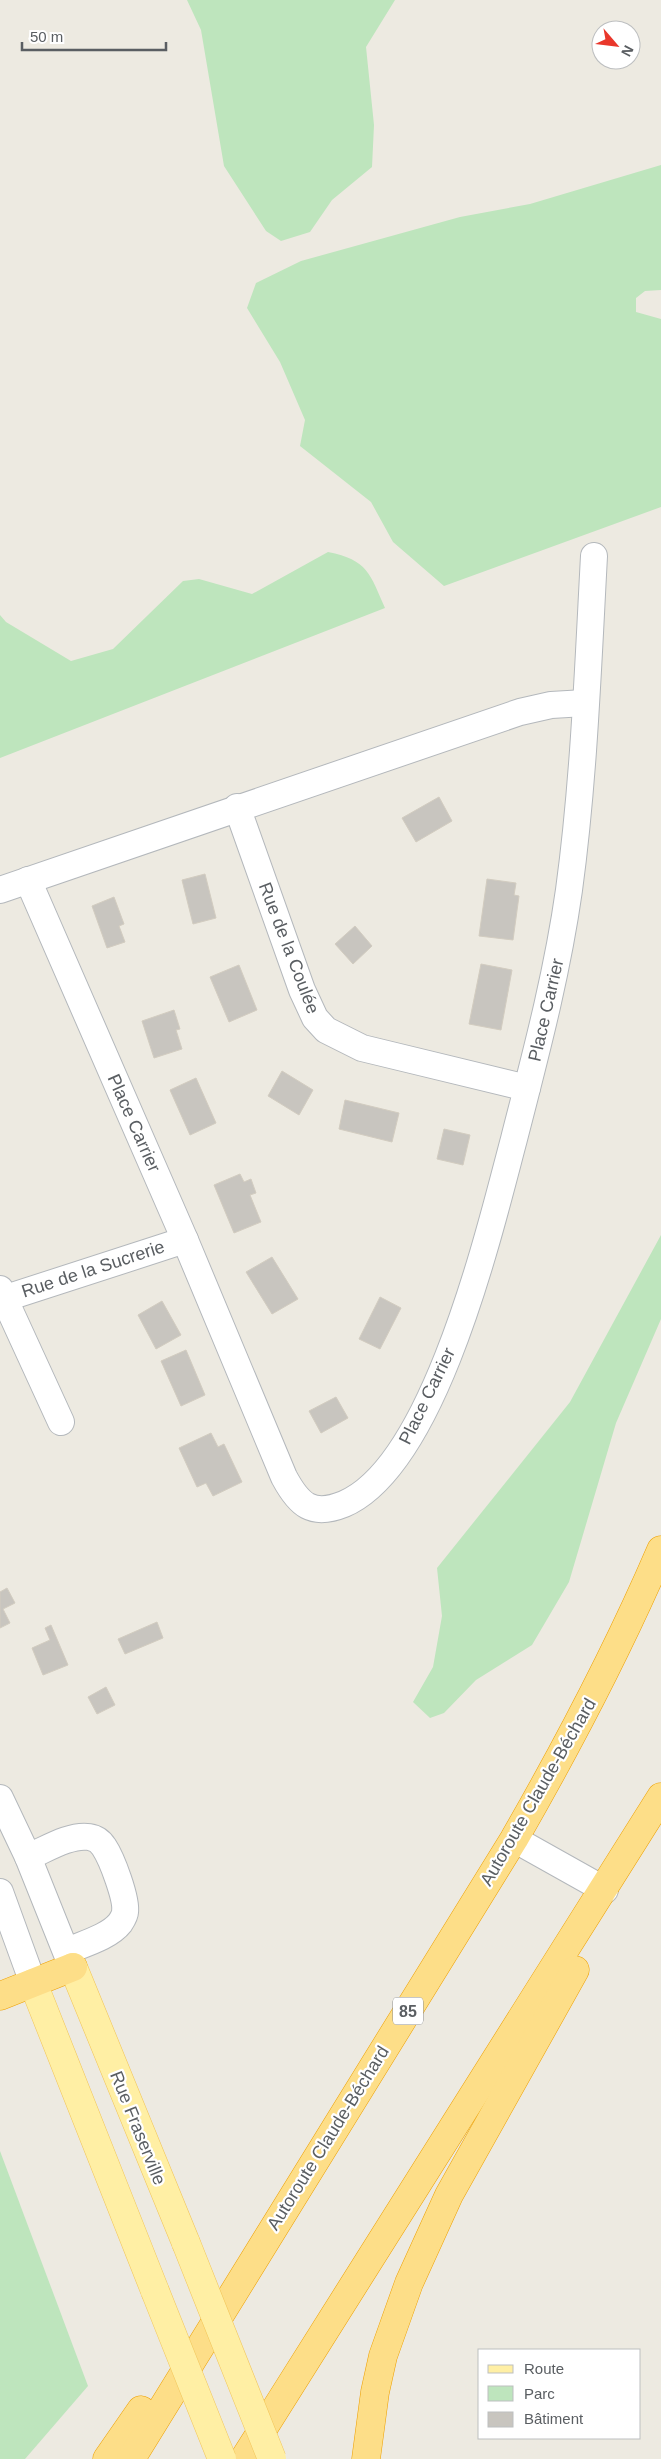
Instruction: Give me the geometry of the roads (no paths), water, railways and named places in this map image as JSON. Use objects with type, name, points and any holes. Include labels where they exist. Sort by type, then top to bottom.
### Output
[{"type":"highway","name":"Autoroute Claude-Béchard","points":[[131,2459],[514,1839],[565,1750],[607,1669],[661,1550]]},
{"type":"highway","points":[[244,2459],[605,1890],[661,1797]]},
{"type":"highway","points":[[366,2459],[375,2392],[384,2356],[397,2313],[429,2237],[540,2029],[661,1828]]},
{"type":"highway","points":[[0,1996],[33,1983],[70,1960]]},
{"type":"highway","points":[[107,2459],[321,2149]]},
{"type":"highway","points":[[255,2459],[346,2296]]},
{"type":"main road","name":"Rue Fraserville","points":[[70,1960],[272,2459]]},
{"type":"main road","points":[[33,1983],[222,2459]]},
{"type":"street","name":"Place Carrier","points":[[28,880],[292,1490],[298,1500],[314,1509],[338,1506],[350,1501],[362,1494],[377,1479],[401,1450],[416,1427],[444,1368],[495,1213],[546,1012],[569,891],[576,827],[594,556]]},
{"type":"street","points":[[0,890],[535,707],[585,703]]},
{"type":"street","name":"Rue de la Coulée","points":[[237,808],[302,990],[314,1018],[326,1030],[362,1048],[527,1088]]},
{"type":"street","name":"Rue de la Sucrerie","points":[[2,1296],[185,1240]]},
{"type":"street","points":[[2,1296],[61,1422]]},
{"type":"street","name":"Rue Fraserville","points":[[0,1798],[28,1856],[70,1960]]},
{"type":"street","points":[[28,1856],[72,1839],[87,1836],[96,1838],[104,1847],[113,1867],[124,1900],[125,1913],[112,1930],[70,1960]]},
{"type":"street","points":[[514,1839],[605,1890]]},
{"type":"street","points":[[0,1892],[33,1983]]}]
